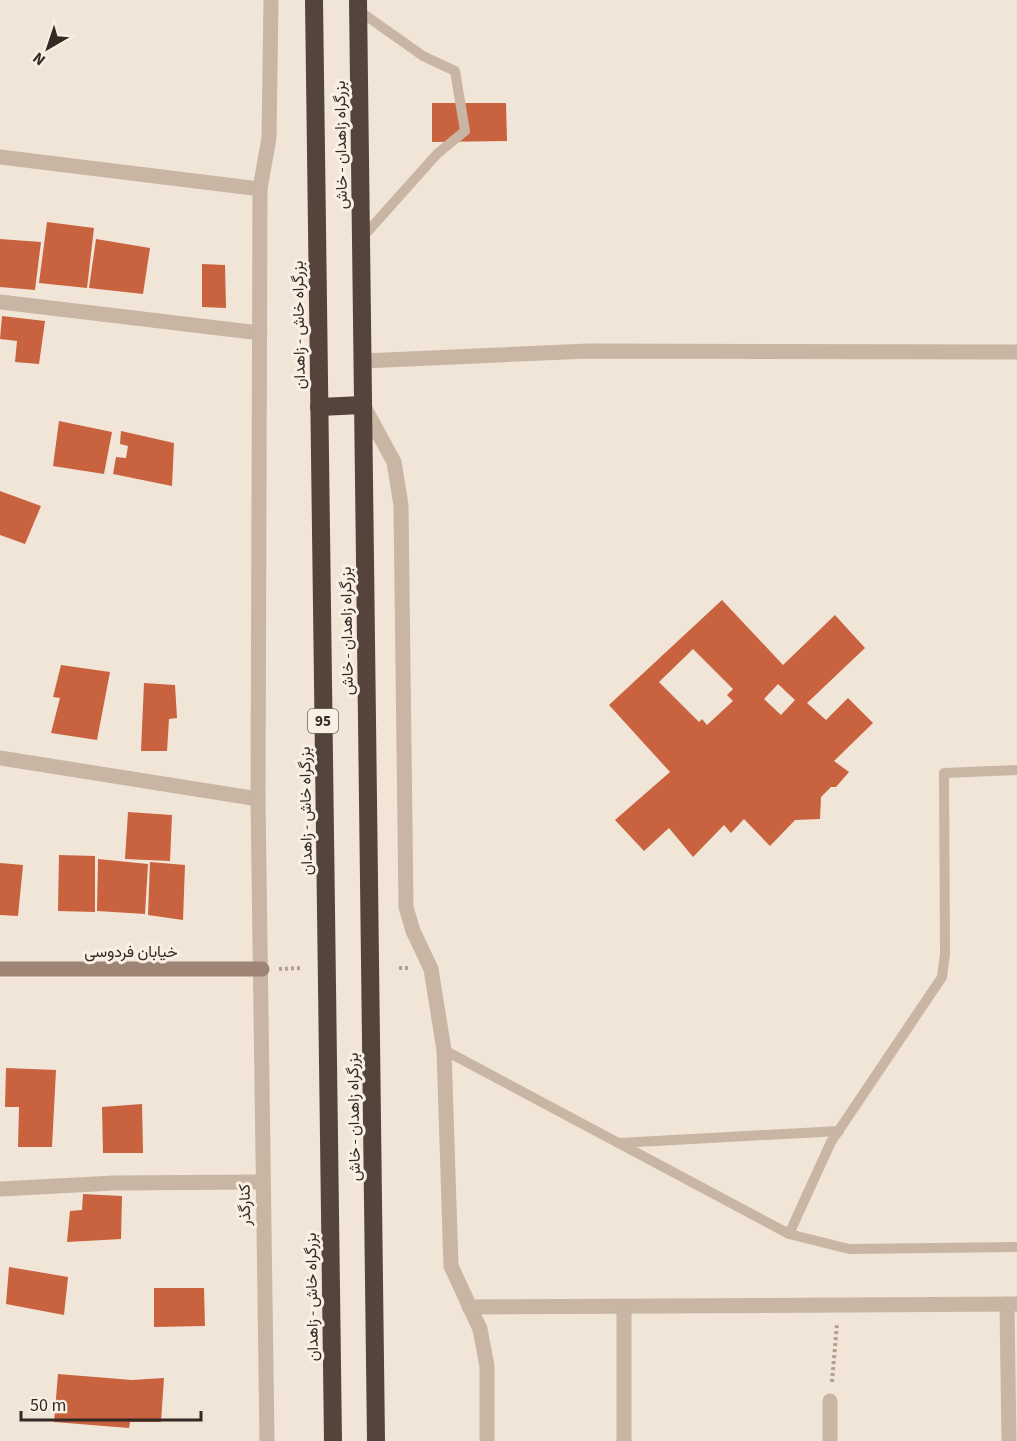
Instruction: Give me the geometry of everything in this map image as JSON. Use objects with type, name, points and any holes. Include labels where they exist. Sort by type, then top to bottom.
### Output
[{"type":"highway","name":"بزرگراه خاش - زاهدان","points":[[314,0],[333,1441]]},
{"type":"highway","name":"بزرگراه زاهدان - خاش","points":[[358,5],[376,1441]]},
{"type":"highway","points":[[319,407],[363,405]]},
{"type":"street","name":"کنارگذر","points":[[267,1441],[258,799],[260,189],[269,138],[271,0]]},
{"type":"street","points":[[0,157],[260,189]]},
{"type":"street","points":[[0,302],[260,333]]},
{"type":"street","points":[[363,361],[589,351],[1017,352]]},
{"type":"street","points":[[363,405],[394,462],[401,505],[406,907],[412,931],[431,969],[444,1050],[451,1266],[480,1329],[487,1366],[488,1441]]},
{"type":"street","points":[[0,758],[258,799]]},
{"type":"street","name":"خیابان فردوسی","points":[[0,969],[262,969]]},
{"type":"street","points":[[0,1189],[114,1183],[262,1182]]},
{"type":"street","points":[[470,1307],[1012,1304],[1009,1441]]},
{"type":"street","points":[[624,1307],[624,1441]]},
{"type":"street","points":[[830,1401],[830,1441]]},
{"type":"lane","points":[[358,5],[423,56],[455,71],[465,131],[437,154],[361,239]]},
{"type":"lane","points":[[789,1234],[831,1142],[942,977],[945,954],[944,773],[1017,770]]},
{"type":"lane","points":[[444,1050],[789,1234],[849,1249],[1017,1247]]},
{"type":"lane","points":[[618,1143],[839,1131]]},
{"type":"path","points":[[830,1401],[839,1305]]},
{"type":"building","points":[[432,103],[506,103],[507,141],[432,142]]},
{"type":"building","points":[[47,222],[94,228],[87,288],[39,283]]},
{"type":"building","points":[[0,239],[41,242],[35,290],[0,287]]},
{"type":"building","points":[[96,239],[150,248],[143,294],[89,288]]},
{"type":"building","points":[[202,264],[225,265],[226,308],[202,307]]},
{"type":"building","points":[[2,316],[45,321],[39,364],[15,362],[17,341],[0,339]]},
{"type":"building","points":[[59,421],[112,432],[104,474],[53,466]]},
{"type":"building","points":[[121,431],[174,443],[172,486],[113,474],[116,457],[126,458],[128,446],[120,444]]},
{"type":"building","points":[[0,491],[41,506],[25,544],[0,535]]},
{"type":"building","points":[[722,600],[783,665],[835,615],[865,648],[807,703],[826,720],[848,698],[873,723],[834,761],[849,772],[836,787],[831,787],[821,797],[820,819],[795,820],[770,846],[744,819],[731,833],[724,825],[693,857],[669,828],[644,851],[615,820],[670,772],[609,705]],"holes":[[[693,649],[733,689],[727,695],[733,701],[707,725],[702,719],[699,722],[659,682]],[[778,684],[795,700],[781,715],[764,699]]]},
{"type":"building","points":[[61,665],[110,672],[97,740],[51,733],[60,698],[53,697]]},
{"type":"building","points":[[144,683],[175,685],[177,718],[169,719],[167,751],[141,751]]},
{"type":"building","points":[[128,812],[172,815],[170,861],[125,859]]},
{"type":"building","points":[[59,855],[95,856],[95,912],[58,911]]},
{"type":"building","points":[[98,859],[148,864],[145,914],[97,911]]},
{"type":"building","points":[[150,862],[185,865],[183,920],[148,915]]},
{"type":"building","points":[[0,863],[23,865],[18,916],[0,915]]},
{"type":"building","points":[[6,1068],[56,1070],[52,1147],[18,1147],[19,1107],[5,1107]]},
{"type":"building","points":[[142,1104],[143,1153],[103,1153],[102,1107]]},
{"type":"building","points":[[83,1194],[122,1196],[121,1239],[67,1242],[70,1211],[82,1210]]},
{"type":"building","points":[[9,1267],[68,1277],[64,1315],[6,1304]]},
{"type":"building","points":[[154,1288],[204,1288],[205,1326],[154,1327]]},
{"type":"building","points":[[58,1374],[132,1380],[164,1378],[161,1422],[130,1422],[129,1428],[54,1422]]}]
